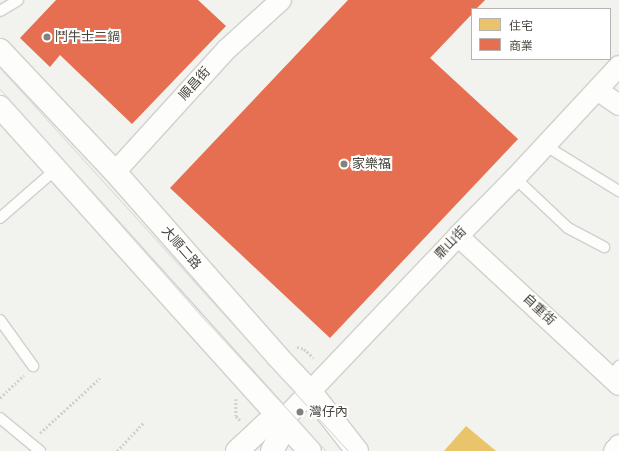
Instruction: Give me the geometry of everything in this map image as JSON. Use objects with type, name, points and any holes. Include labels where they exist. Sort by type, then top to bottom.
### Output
[{"type":"street","name":"順昌街","points":[[115,172],[227,49],[280,0]]},
{"type":"street","name":"大順二路","points":[[0,50],[115,172],[276,356],[310,391],[356,451]]},
{"type":"street","name":"鼎山街","points":[[272,451],[278,438],[283,420],[546,146],[619,66]]},
{"type":"street","points":[[597,90],[619,105]]},
{"type":"street","points":[[0,107],[55,170],[310,451]]},
{"type":"street","name":"自重街","points":[[458,236],[616,376]]},
{"type":"street","points":[[237,451],[266,424],[283,420]]},
{"type":"street","points":[[614,451],[619,446]]},
{"type":"lane","points":[[0,11],[18,0]]},
{"type":"lane","points":[[546,146],[619,191]]},
{"type":"lane","points":[[0,218],[55,170]]},
{"type":"lane","points":[[515,178],[568,228],[604,247]]},
{"type":"lane","points":[[0,320],[33,366]]},
{"type":"lane","points":[[0,418],[31,442],[40,451]]},
{"type":"path","points":[[0,398],[33,366]]},
{"type":"path","points":[[31,442],[100,378]]},
{"type":"path","points":[[117,451],[143,423]]},
{"type":"building: 住宅","points":[[466,426],[496,451],[444,451]]},
{"type":"building: 商業","points":[[56,0],[198,0],[226,26],[132,124],[60,55],[50,67],[20,38]]},
{"type":"building: 商業","name":"家樂福","points":[[348,0],[485,0],[477,8],[471,8],[471,15],[430,58],[518,139],[330,338],[170,188]]},
{"type":"tram line","points":[[0,68],[348,451]]},
{"type":"tram line","points":[[0,89],[206,321],[326,451]]},
{"type":"place","name":"鬥牛士二鍋","points":[[47,37]]},
{"type":"place","name":"家樂福","points":[[344,164]]},
{"type":"place","name":"灣仔內","points":[[300,412]]}]
